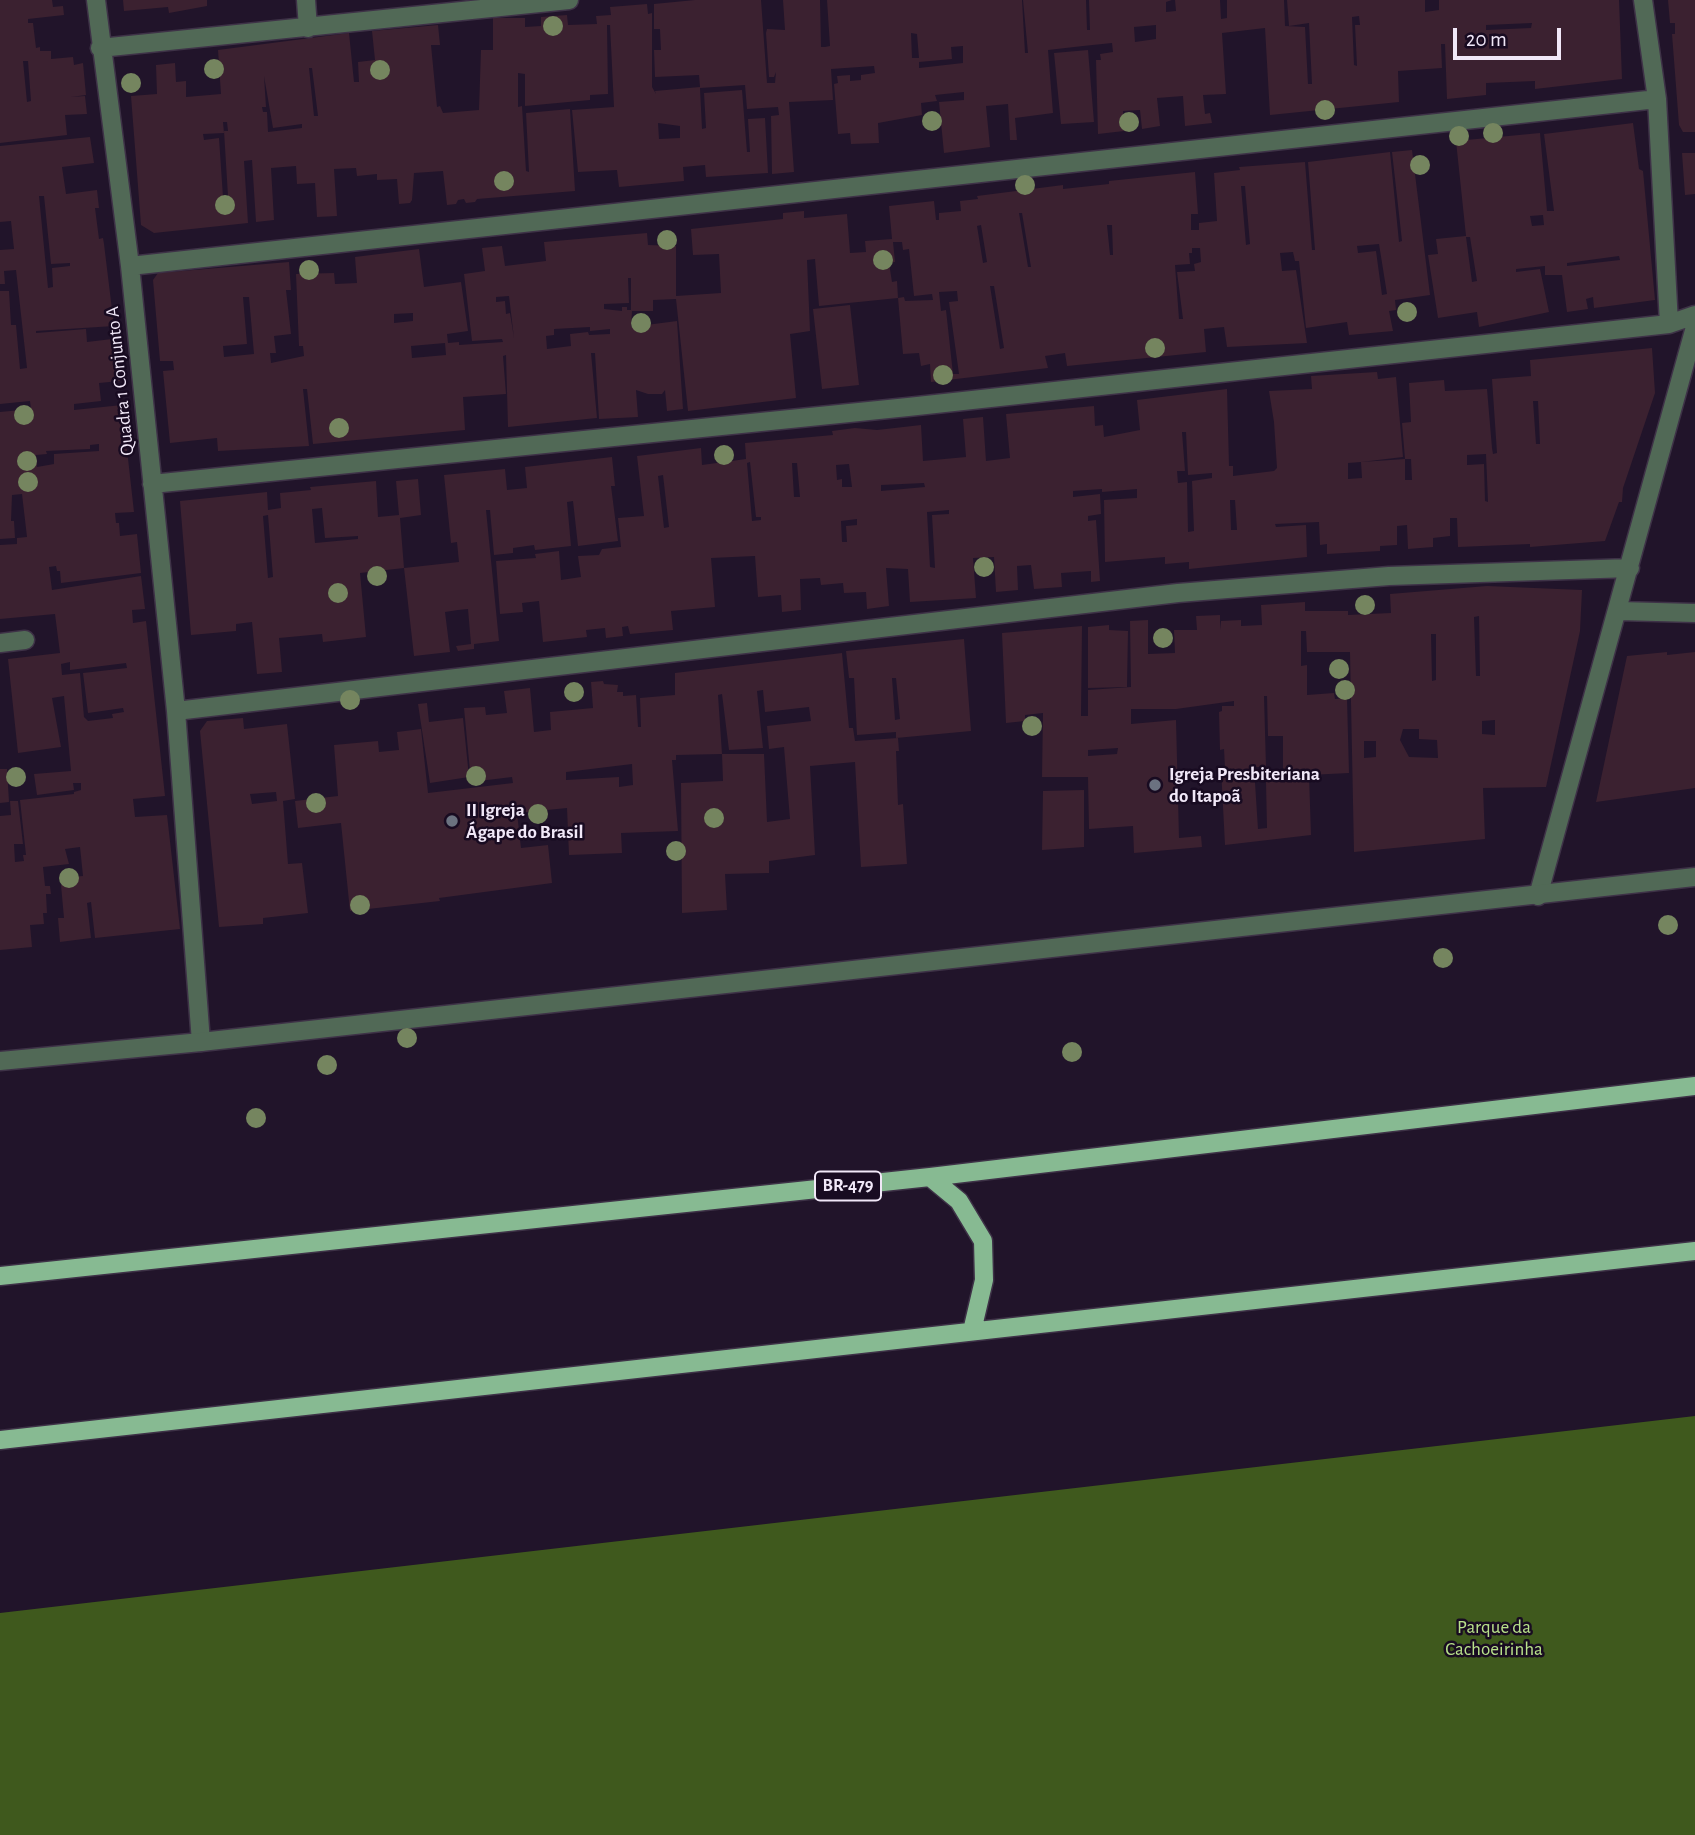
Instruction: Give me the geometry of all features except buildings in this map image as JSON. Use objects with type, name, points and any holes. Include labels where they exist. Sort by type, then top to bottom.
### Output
[{"type":"main road","name":"BR-479","points":[[0,1276],[930,1177],[1695,1086]]},
{"type":"main road","points":[[930,1177],[959,1201],[983,1241],[985,1280],[972,1331]]},
{"type":"main road","points":[[0,1440],[1695,1251]]},
{"type":"street","name":"Quadra 1 Conjunto A","points":[[96,0],[100,48],[130,266],[176,711],[201,1042]]},
{"type":"street","points":[[306,0],[308,29]]},
{"type":"street","points":[[100,48],[308,29],[568,0]]},
{"type":"street","points":[[1643,0],[1657,99],[1669,324]]},
{"type":"street","points":[[130,266],[1657,99]]},
{"type":"street","points":[[152,484],[908,408],[1669,324],[1695,315]]},
{"type":"street","points":[[1538,896],[1619,611],[1695,327]]},
{"type":"street","points":[[176,711],[1178,593],[1389,576],[1630,568]]},
{"type":"street","points":[[1619,611],[1695,613]]},
{"type":"street","points":[[0,643],[24,640]]},
{"type":"street","points":[[0,1061],[201,1042],[1695,877]]},
{"type":"green space","name":"Parque da Cachoeirinha","points":[[1695,1416],[1695,1835],[0,1835],[0,1613]]},
{"type":"place","name":"Igreja Presbiteriana do Itapoã","points":[[1155,785]]},
{"type":"place","name":"II Igreja Ágape do Brasil","points":[[452,821]]}]
